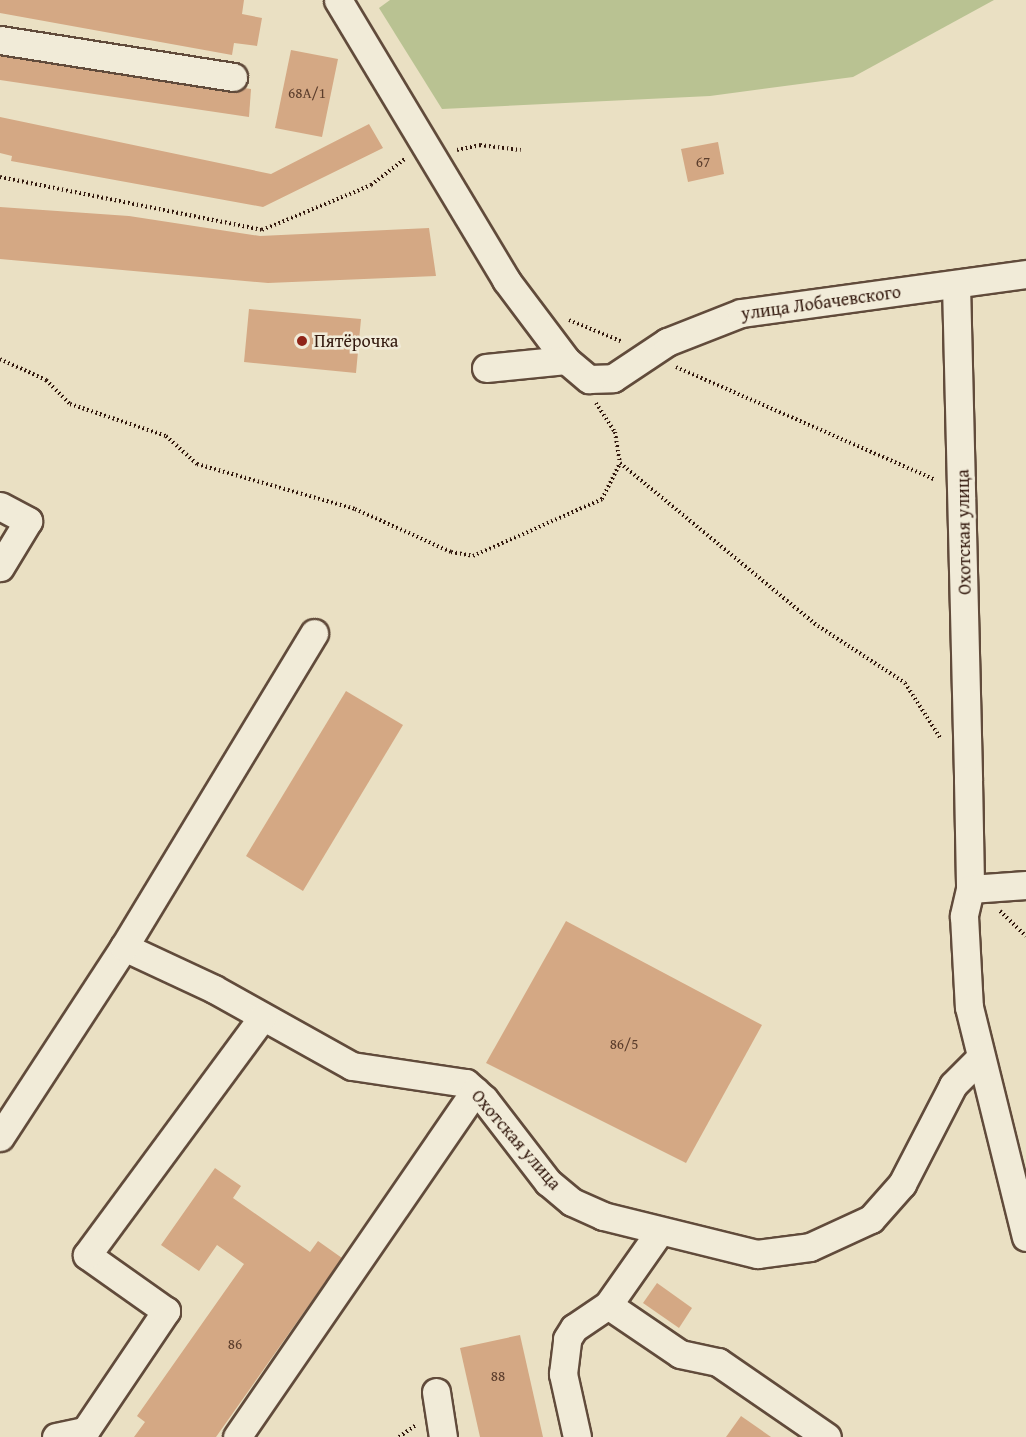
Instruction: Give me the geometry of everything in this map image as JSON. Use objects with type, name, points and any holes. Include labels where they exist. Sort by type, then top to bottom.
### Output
[{"type":"street","name":"улица Лобачевского","points":[[338,0],[525,306],[566,360],[589,379],[613,378],[647,353],[741,314],[1026,274]]},
{"type":"street","points":[[0,40],[233,77]]},
{"type":"street","name":"Охотская улица","points":[[956,284],[963,493],[970,889],[964,916],[969,1007],[979,1059],[1026,1237]]},
{"type":"street","points":[[486,368],[566,360]]},
{"type":"street","points":[[0,506],[28,521],[0,567]]},
{"type":"street","points":[[0,1137],[124,947],[314,633]]},
{"type":"street","points":[[970,889],[1026,885]]},
{"type":"street","name":"Охотская улица","points":[[124,947],[352,1066],[466,1083],[475,1091],[548,1182],[572,1202],[660,1231],[757,1254],[810,1247],[870,1219],[902,1184],[953,1084],[979,1059]]},
{"type":"street","points":[[56,1437],[85,1431],[166,1311],[87,1255],[262,1018]]},
{"type":"street","points":[[237,1437],[475,1091]]},
{"type":"street","points":[[577,1437],[563,1374],[567,1339],[574,1329],[608,1305],[660,1231]]},
{"type":"street","points":[[608,1305],[680,1354],[718,1362],[827,1437]]},
{"type":"street","points":[[436,1392],[443,1437]]},
{"type":"path","points":[[0,177],[262,230],[371,185],[429,148],[480,145],[521,150]]},
{"type":"path","points":[[525,306],[590,326],[963,493]]},
{"type":"path","points":[[0,359],[46,380],[70,404],[166,436],[197,464],[355,509],[452,552],[473,556],[602,499],[620,463],[615,432],[591,396]]},
{"type":"path","points":[[620,463],[818,626],[905,683],[943,741]]},
{"type":"green space","points":[[390,0],[994,0],[853,77],[710,96],[442,109],[379,8]]},
{"type":"building","points":[[0,0],[244,0],[242,14],[262,18],[257,46],[234,43],[232,55],[0,13]]},
{"type":"building","points":[[291,50],[338,59],[322,137],[275,128]]},
{"type":"building","points":[[0,51],[251,89],[249,117],[0,80]]},
{"type":"building","points":[[0,117],[271,174],[369,124],[383,148],[263,207],[11,161],[12,156],[0,153]]},
{"type":"building","points":[[718,142],[724,174],[688,182],[681,149]]},
{"type":"building","points":[[0,207],[129,216],[260,236],[429,228],[436,276],[268,283],[0,259]]},
{"type":"building","name":"Пятёрочка","points":[[249,309],[361,319],[356,373],[244,362]]},
{"type":"building","points":[[346,691],[403,725],[303,891],[246,856]]},
{"type":"building","points":[[566,921],[762,1025],[686,1163],[486,1063]]},
{"type":"building","points":[[215,1168],[241,1186],[233,1198],[310,1252],[318,1241],[342,1258],[216,1437],[134,1437],[145,1422],[137,1416],[244,1264],[217,1245],[199,1271],[161,1245]]},
{"type":"building","points":[[657,1283],[692,1308],[679,1328],[643,1303]]},
{"type":"building","points":[[520,1335],[543,1437],[480,1437],[460,1348]]},
{"type":"building","points":[[741,1416],[771,1437],[726,1437]]},
{"type":"place","name":"Пятёрочка","points":[[302,341]]}]
